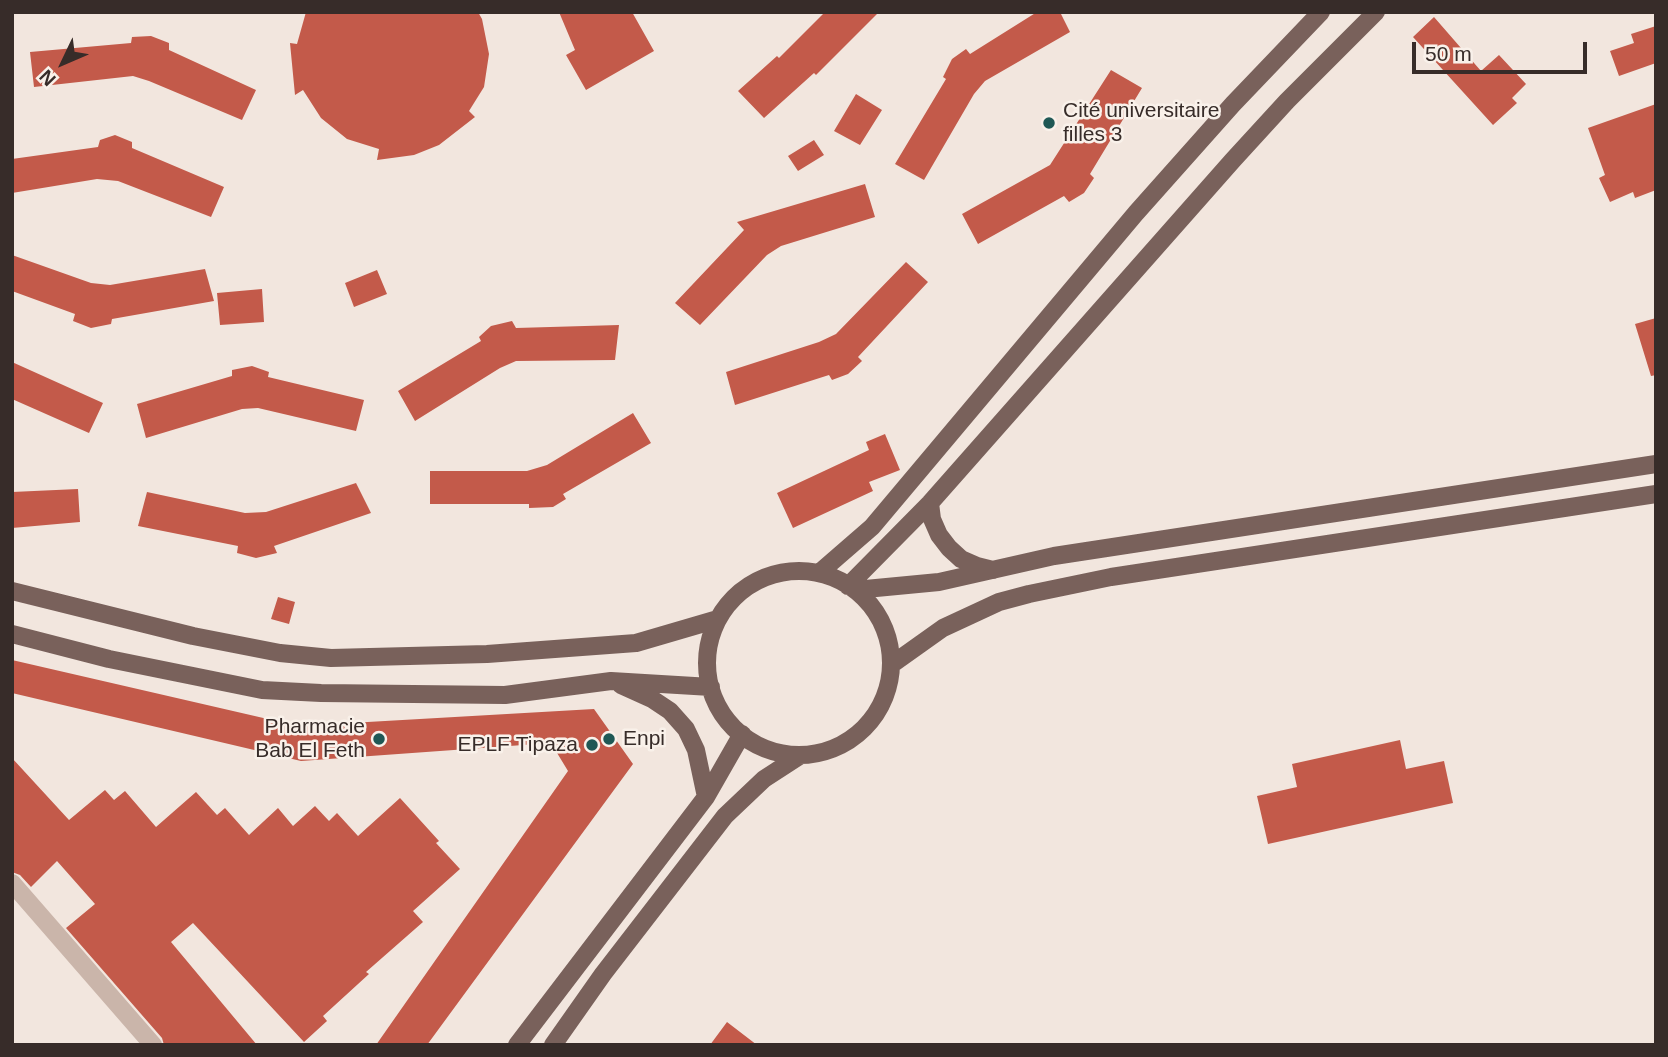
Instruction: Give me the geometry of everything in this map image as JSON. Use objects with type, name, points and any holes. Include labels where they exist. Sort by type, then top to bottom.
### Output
[{"type":"main road","points":[[819,573],[872,527],[1136,214],[1233,104],[1321,12]]},
{"type":"main road","points":[[852,588],[1233,160],[1287,101],[1376,12]]},
{"type":"main road","points":[[852,588],[939,582],[1067,554],[1656,464]]},
{"type":"main road","points":[[891,665],[943,628],[990,606],[1029,593],[1111,577],[1656,494]]},
{"type":"main road","points":[[930,503],[932,519],[949,548],[961,559],[993,570]]},
{"type":"main road","points":[[789,572],[819,573],[852,588],[878,616],[888,639],[891,665],[889,684],[882,703],[864,728],[840,746],[801,755],[780,753],[760,746],[742,734],[722,713],[710,687],[708,652],[718,620],[736,596],[761,579],[789,572]]},
{"type":"main road","points":[[12,591],[193,636],[280,653],[331,658],[487,654],[636,642],[718,620]]},
{"type":"main road","points":[[12,634],[109,659],[262,690],[505,695],[611,681],[710,687]]},
{"type":"main road","points":[[611,681],[652,699],[670,711],[687,729],[696,750],[706,797]]},
{"type":"main road","points":[[517,1045],[706,797],[742,734]]},
{"type":"main road","points":[[553,1045],[603,974],[726,816],[764,779],[801,755]]},
{"type":"street","points":[[12,883],[153,1045]]},
{"type":"building","points":[[306,12],[478,12],[489,54],[484,87],[469,111],[475,117],[439,145],[414,155],[377,160],[379,149],[347,139],[321,118],[303,90],[295,95],[290,43],[297,44]]},
{"type":"building","points":[[559,12],[632,12],[654,51],[586,90],[566,55],[575,50]]},
{"type":"building","points":[[825,12],[879,12],[816,75],[814,73],[764,118],[738,91],[777,56],[779,58]]},
{"type":"building","points":[[1037,12],[1060,12],[1070,32],[985,81],[974,94],[924,180],[895,164],[946,79],[943,77],[952,59],[966,49],[970,54]]},
{"type":"building","points":[[1434,17],[1481,71],[1499,55],[1526,84],[1512,98],[1517,103],[1493,125],[1413,37]]},
{"type":"building","points":[[1656,26],[1656,63],[1619,76],[1610,51],[1634,43],[1631,34]]},
{"type":"building","points":[[151,36],[169,43],[169,50],[256,90],[242,120],[133,76],[34,87],[30,52],[131,43],[132,37]]},
{"type":"building","points":[[1111,70],[1142,88],[1090,174],[1094,178],[1084,193],[1069,202],[1064,196],[978,244],[962,214],[1050,165]]},
{"type":"building","points":[[856,94],[882,110],[860,145],[834,131]]},
{"type":"building","points":[[1656,104],[1656,190],[1635,198],[1633,192],[1610,202],[1599,178],[1605,175],[1588,128]]},
{"type":"building","points":[[115,135],[132,142],[132,148],[224,187],[211,217],[118,181],[97,179],[12,193],[12,159],[98,147],[100,140]]},
{"type":"building","points":[[814,140],[824,155],[798,171],[788,156]]},
{"type":"building","points":[[865,184],[875,217],[781,246],[767,255],[700,325],[675,303],[744,230],[737,222]]},
{"type":"building","points":[[12,255],[91,283],[110,285],[205,269],[214,301],[112,319],[111,324],[91,328],[73,321],[75,314],[12,291]]},
{"type":"building","points":[[906,262],[928,282],[858,357],[862,361],[848,374],[832,380],[829,375],[735,405],[726,372],[836,334]]},
{"type":"building","points":[[377,270],[387,294],[354,307],[345,283]]},
{"type":"building","points":[[262,289],[264,322],[220,325],[217,293]]},
{"type":"building","points":[[1656,318],[1656,375],[1651,376],[1635,324]]},
{"type":"building","points":[[512,321],[516,328],[619,325],[615,360],[516,361],[500,368],[415,421],[398,391],[481,341],[479,337],[491,326]]},
{"type":"building","points":[[12,362],[103,403],[89,433],[12,399]]},
{"type":"building","points":[[252,366],[269,372],[268,377],[364,400],[356,431],[258,408],[242,409],[146,438],[137,404],[232,376],[232,370]]},
{"type":"building","points":[[633,413],[651,443],[563,494],[566,499],[553,507],[529,508],[529,504],[430,504],[430,471],[527,471],[547,465]]},
{"type":"building","points":[[885,434],[900,470],[869,482],[873,491],[793,528],[777,493],[869,450],[866,442]]},
{"type":"building","points":[[356,483],[371,513],[274,546],[277,553],[256,558],[237,553],[238,546],[138,526],[147,492],[245,513],[266,512]]},
{"type":"building","points":[[78,489],[80,522],[12,528],[12,492]]},
{"type":"building","points":[[278,597],[295,602],[289,624],[271,619]]},
{"type":"building","points":[[12,660],[298,726],[594,709],[633,764],[427,1045],[376,1045],[568,771],[551,743],[301,761],[12,693]]},
{"type":"building","points":[[1400,740],[1406,769],[1444,761],[1453,803],[1268,844],[1257,796],[1297,787],[1292,764]]},
{"type":"building","points":[[12,758],[69,820],[105,790],[114,800],[125,791],[156,827],[196,792],[217,815],[225,808],[249,835],[278,808],[293,826],[315,806],[329,821],[337,813],[358,836],[400,798],[460,869],[413,911],[423,922],[366,972],[369,974],[323,1016],[327,1021],[304,1042],[193,923],[171,942],[257,1045],[164,1045],[162,1038],[66,928],[95,904],[57,861],[31,887],[20,875],[12,872]]},
{"type":"building","points":[[727,1022],[757,1045],[710,1045]]},
{"type":"place","name":"Cité universitaire filles 3","points":[[1049,123]]},
{"type":"place","name":"Pharmacie Bab El Feth","points":[[379,739]]},
{"type":"place","name":"Enpi","points":[[609,739]]},
{"type":"place","name":"EPLF Tipaza","points":[[592,745]]}]
